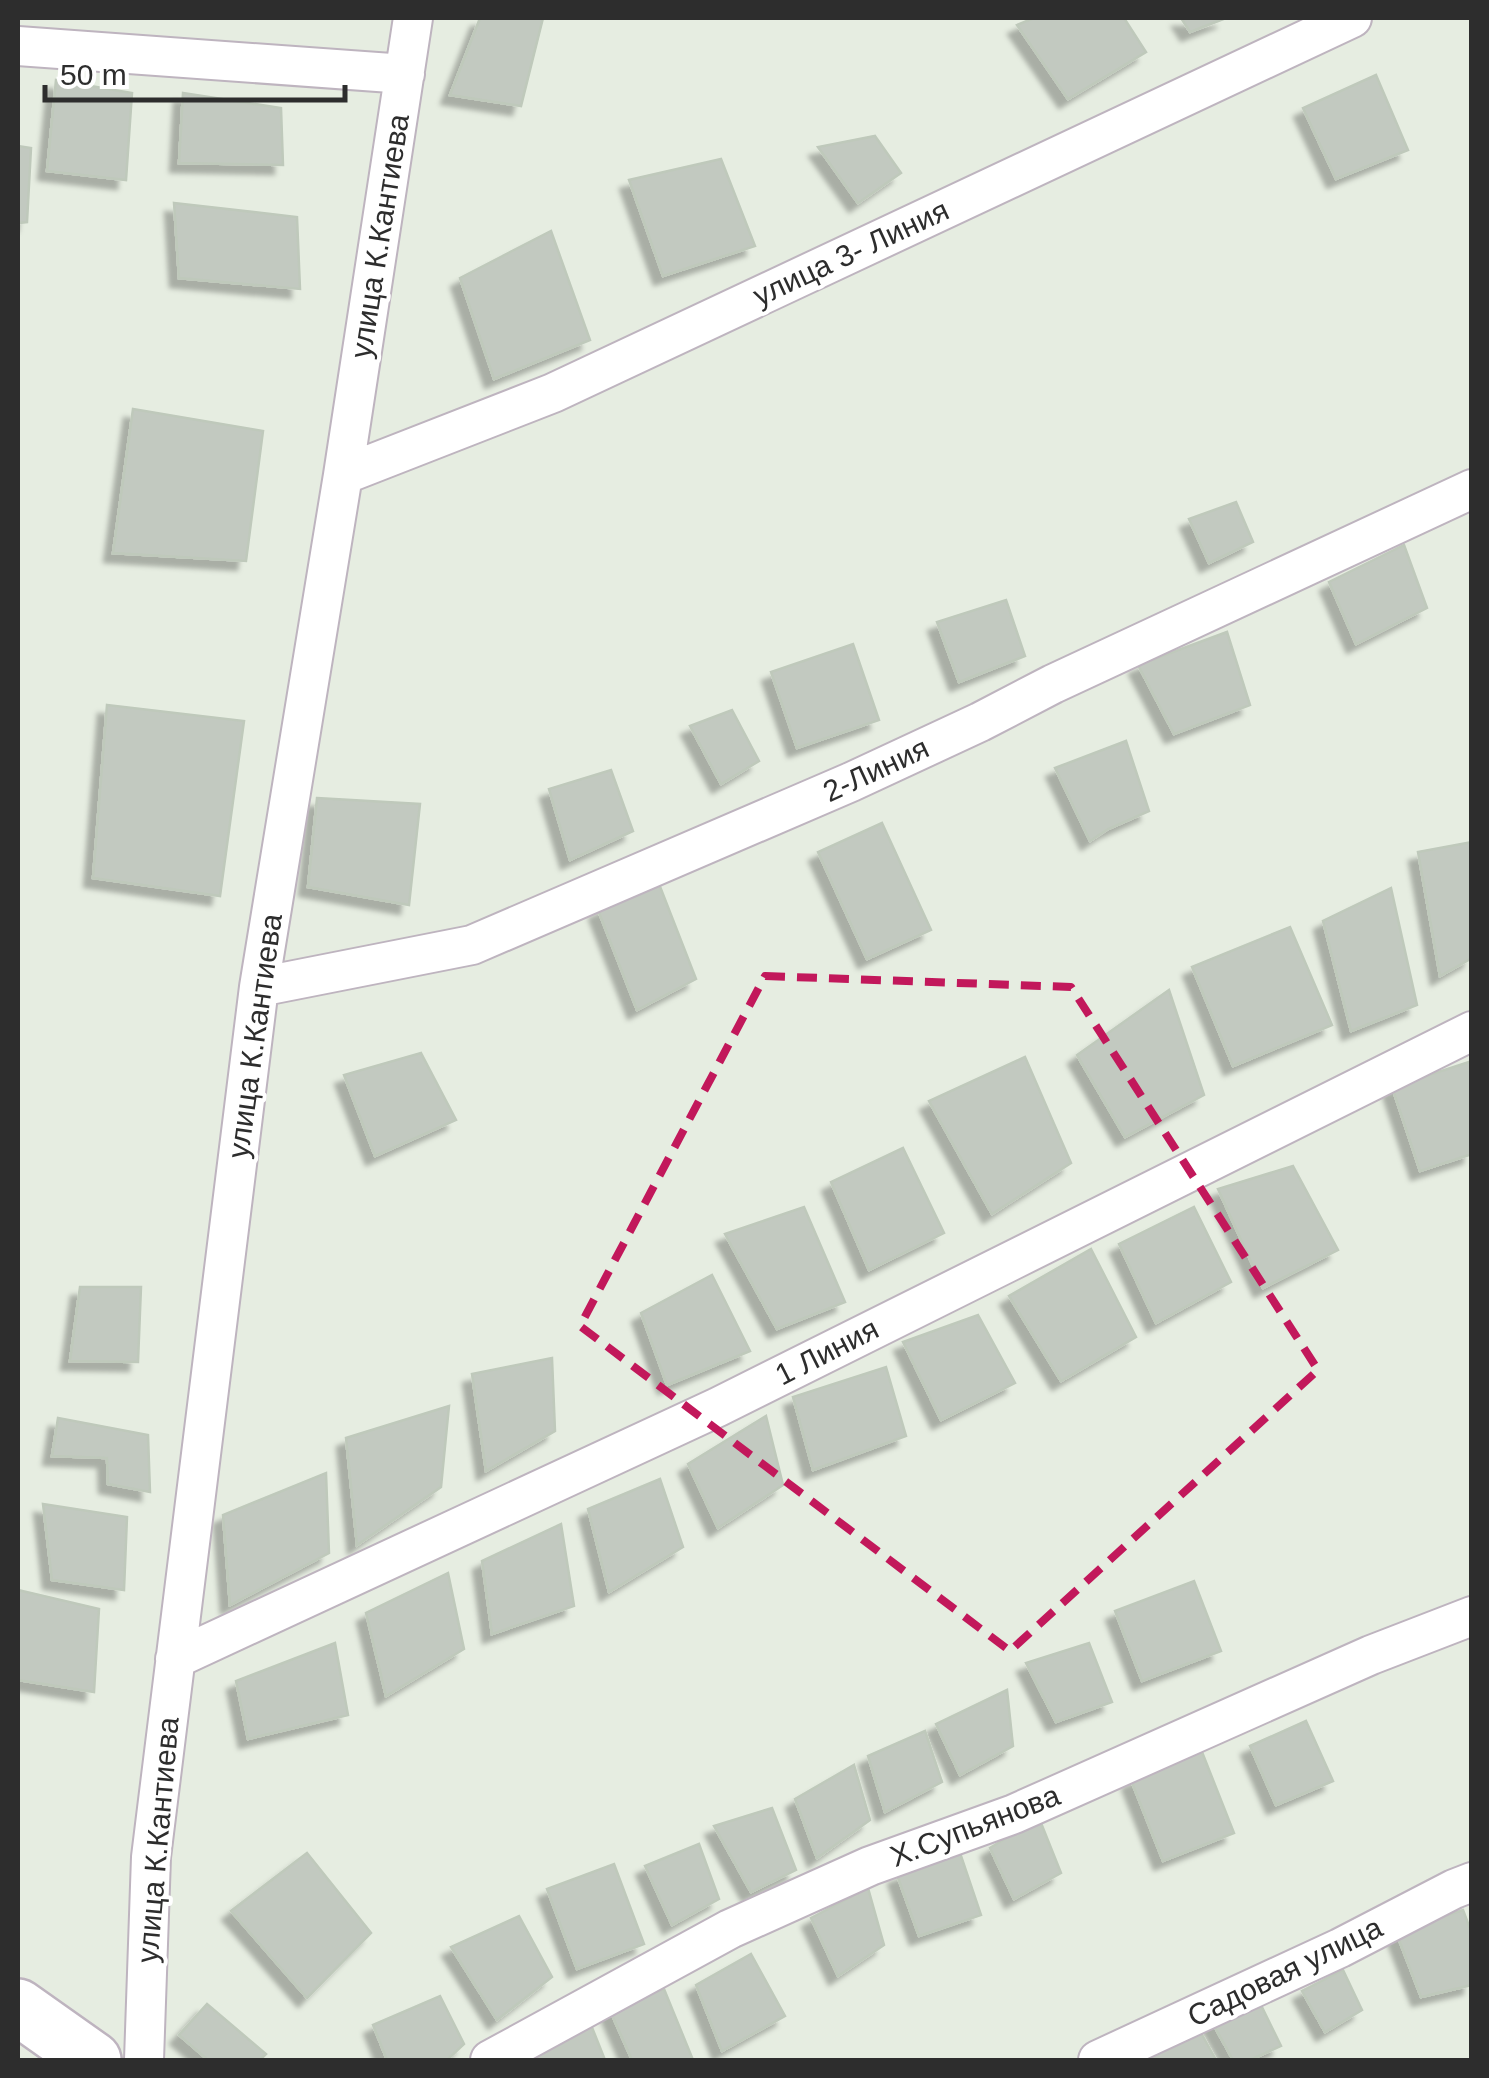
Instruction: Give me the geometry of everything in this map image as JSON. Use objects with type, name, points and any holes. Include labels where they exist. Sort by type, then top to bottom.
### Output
[{"type":"main road","points":[[18,2007],[93,2060]]},
{"type":"street","name":"улица К.Кантиева","points":[[144,2060],[151,1858],[259,986],[343,475],[412,18]]},
{"type":"street","name":"улица 3- Линия","points":[[343,475],[553,393],[1352,18]]},
{"type":"street","points":[[18,46],[406,74]]},
{"type":"street","name":"2-Линия","points":[[259,986],[472,945],[852,782],[1472,489]]},
{"type":"street","name":"1 Линия","points":[[175,1659],[718,1407],[1472,1030]]},
{"type":"street","name":"Х.Супьянова","points":[[490,2060],[747,1922],[870,1866],[1014,1814],[1371,1654],[1472,1616]]},
{"type":"street","name":"Садовая улица","points":[[1098,2060],[1472,1882]]},
{"type":"highlighted area","points":[[765,976],[1071,987],[1318,1370],[1010,1651],[580,1326]]},
{"type":"building","points":[[480,18],[543,18],[521,106],[450,95]]},
{"type":"building","points":[[1034,18],[1124,18],[1146,52],[1068,99],[1017,25]]},
{"type":"building","points":[[1181,18],[1226,18],[1190,32]]},
{"type":"building","points":[[1376,75],[1408,150],[1336,179],[1303,108]]},
{"type":"building","points":[[56,80],[132,93],[126,180],[47,171]]},
{"type":"building","points":[[183,93],[281,108],[283,165],[179,163]]},
{"type":"building","points":[[875,136],[901,173],[858,203],[818,147]]},
{"type":"building","points":[[18,146],[31,148],[27,222],[18,223]]},
{"type":"building","points":[[721,159],[755,246],[663,276],[629,180]]},
{"type":"building","points":[[174,203],[297,217],[300,289],[179,278]]},
{"type":"building","points":[[551,231],[590,340],[494,379],[460,278]]},
{"type":"building","points":[[133,409],[263,431],[246,561],[113,553]]},
{"type":"building","points":[[1236,502],[1253,542],[1209,563],[1189,519]]},
{"type":"building","points":[[1404,545],[1427,608],[1356,644],[1329,582]]},
{"type":"building","points":[[1006,600],[1025,656],[959,682],[937,622]]},
{"type":"building","points":[[1227,632],[1250,705],[1174,734],[1138,665]]},
{"type":"building","points":[[853,644],[879,720],[797,748],[771,672]]},
{"type":"building","points":[[107,705],[244,721],[220,896],[93,878]]},
{"type":"building","points":[[732,710],[759,761],[721,784],[690,726]]},
{"type":"building","points":[[1126,741],[1149,811],[1090,841],[1055,768]]},
{"type":"building","points":[[611,770],[633,831],[570,860],[549,789]]},
{"type":"building","points":[[317,798],[420,804],[409,905],[308,887]]},
{"type":"building","points":[[882,823],[931,930],[867,959],[818,852]]},
{"type":"building","points":[[1472,842],[1472,958],[1440,976],[1418,852]]},
{"type":"building","points":[[659,884],[696,979],[637,1010],[598,910]]},
{"type":"building","points":[[1391,888],[1417,1005],[1351,1031],[1323,921]]},
{"type":"building","points":[[1290,927],[1332,1025],[1233,1066],[1192,967]]},
{"type":"building","points":[[1169,990],[1204,1095],[1125,1137],[1077,1055]]},
{"type":"building","points":[[421,1053],[456,1120],[375,1156],[344,1075]]},
{"type":"building","points":[[1025,1057],[1071,1163],[992,1214],[929,1101]]},
{"type":"building","points":[[1472,1061],[1472,1154],[1420,1171],[1392,1087]]},
{"type":"building","points":[[903,1148],[944,1233],[869,1270],[831,1182]]},
{"type":"building","points":[[1293,1166],[1338,1250],[1263,1288],[1218,1189]]},
{"type":"building","points":[[804,1207],[845,1302],[777,1329],[725,1234]]},
{"type":"building","points":[[1194,1207],[1231,1282],[1156,1323],[1119,1244]]},
{"type":"building","points":[[1091,1249],[1136,1337],[1061,1381],[1009,1296]]},
{"type":"building","points":[[712,1275],[750,1351],[667,1385],[641,1313]]},
{"type":"building","points":[[80,1287],[141,1287],[138,1362],[70,1361]]},
{"type":"building","points":[[978,1315],[1015,1383],[941,1420],[903,1342]]},
{"type":"building","points":[[552,1358],[555,1431],[486,1471],[472,1374]]},
{"type":"building","points":[[886,1367],[906,1436],[813,1470],[793,1397]]},
{"type":"building","points":[[449,1406],[441,1487],[357,1545],[346,1438]]},
{"type":"building","points":[[766,1416],[783,1485],[718,1528],[688,1464]]},
{"type":"building","points":[[58,1418],[148,1435],[150,1492],[108,1484],[107,1458],[52,1456]]},
{"type":"building","points":[[326,1473],[329,1553],[230,1605],[223,1515]]},
{"type":"building","points":[[660,1479],[683,1547],[609,1592],[588,1509]]},
{"type":"building","points":[[43,1504],[127,1517],[124,1590],[52,1580]]},
{"type":"building","points":[[561,1524],[574,1606],[492,1634],[482,1561]]},
{"type":"building","points":[[448,1573],[464,1649],[386,1696],[366,1613]]},
{"type":"building","points":[[1194,1581],[1221,1651],[1142,1681],[1115,1611]]},
{"type":"building","points":[[18,1590],[99,1609],[94,1692],[18,1680]]},
{"type":"building","points":[[335,1643],[348,1715],[248,1739],[236,1681]]},
{"type":"building","points":[[1089,1643],[1112,1702],[1056,1722],[1026,1663]]},
{"type":"building","points":[[1007,1690],[1013,1746],[960,1775],[936,1724]]},
{"type":"building","points":[[1306,1721],[1333,1781],[1276,1805],[1250,1746]]},
{"type":"building","points":[[925,1731],[942,1782],[885,1812],[868,1756]]},
{"type":"building","points":[[1202,1752],[1234,1833],[1163,1861],[1131,1780]]},
{"type":"building","points":[[854,1765],[870,1820],[817,1858],[795,1799]]},
{"type":"building","points":[[772,1808],[796,1870],[751,1892],[714,1826]]},
{"type":"building","points":[[1039,1818],[1061,1873],[1014,1899],[990,1848]]},
{"type":"building","points":[[699,1844],[719,1899],[672,1925],[645,1866]]},
{"type":"building","points":[[307,1853],[371,1933],[307,1998],[231,1911]]},
{"type":"building","points":[[960,1853],[981,1915],[919,1936],[897,1875]]},
{"type":"building","points":[[614,1864],[644,1944],[577,1969],[547,1889]]},
{"type":"building","points":[[868,1888],[884,1945],[838,1976],[811,1918]]},
{"type":"building","points":[[1463,1910],[1472,1934],[1472,1985],[1421,1997],[1396,1932]]},
{"type":"building","points":[[519,1916],[552,1977],[497,2020],[451,1947]]},
{"type":"building","points":[[751,1954],[785,2016],[722,2051],[696,1985]]},
{"type":"building","points":[[1343,1970],[1362,2010],[1325,2032],[1302,1991]]},
{"type":"building","points":[[664,1989],[693,2060],[632,2060],[609,2008]]},
{"type":"building","points":[[440,1996],[464,2044],[447,2060],[387,2060],[373,2025]]},
{"type":"building","points":[[1258,1999],[1281,2046],[1250,2060],[1233,2060],[1211,2020]]},
{"type":"building","points":[[207,2004],[266,2054],[260,2060],[208,2060],[179,2035]]},
{"type":"building","points":[[1196,2024],[1216,2060],[1137,2060]]},
{"type":"building","points":[[591,2025],[605,2060],[533,2060],[528,2051]]}]
